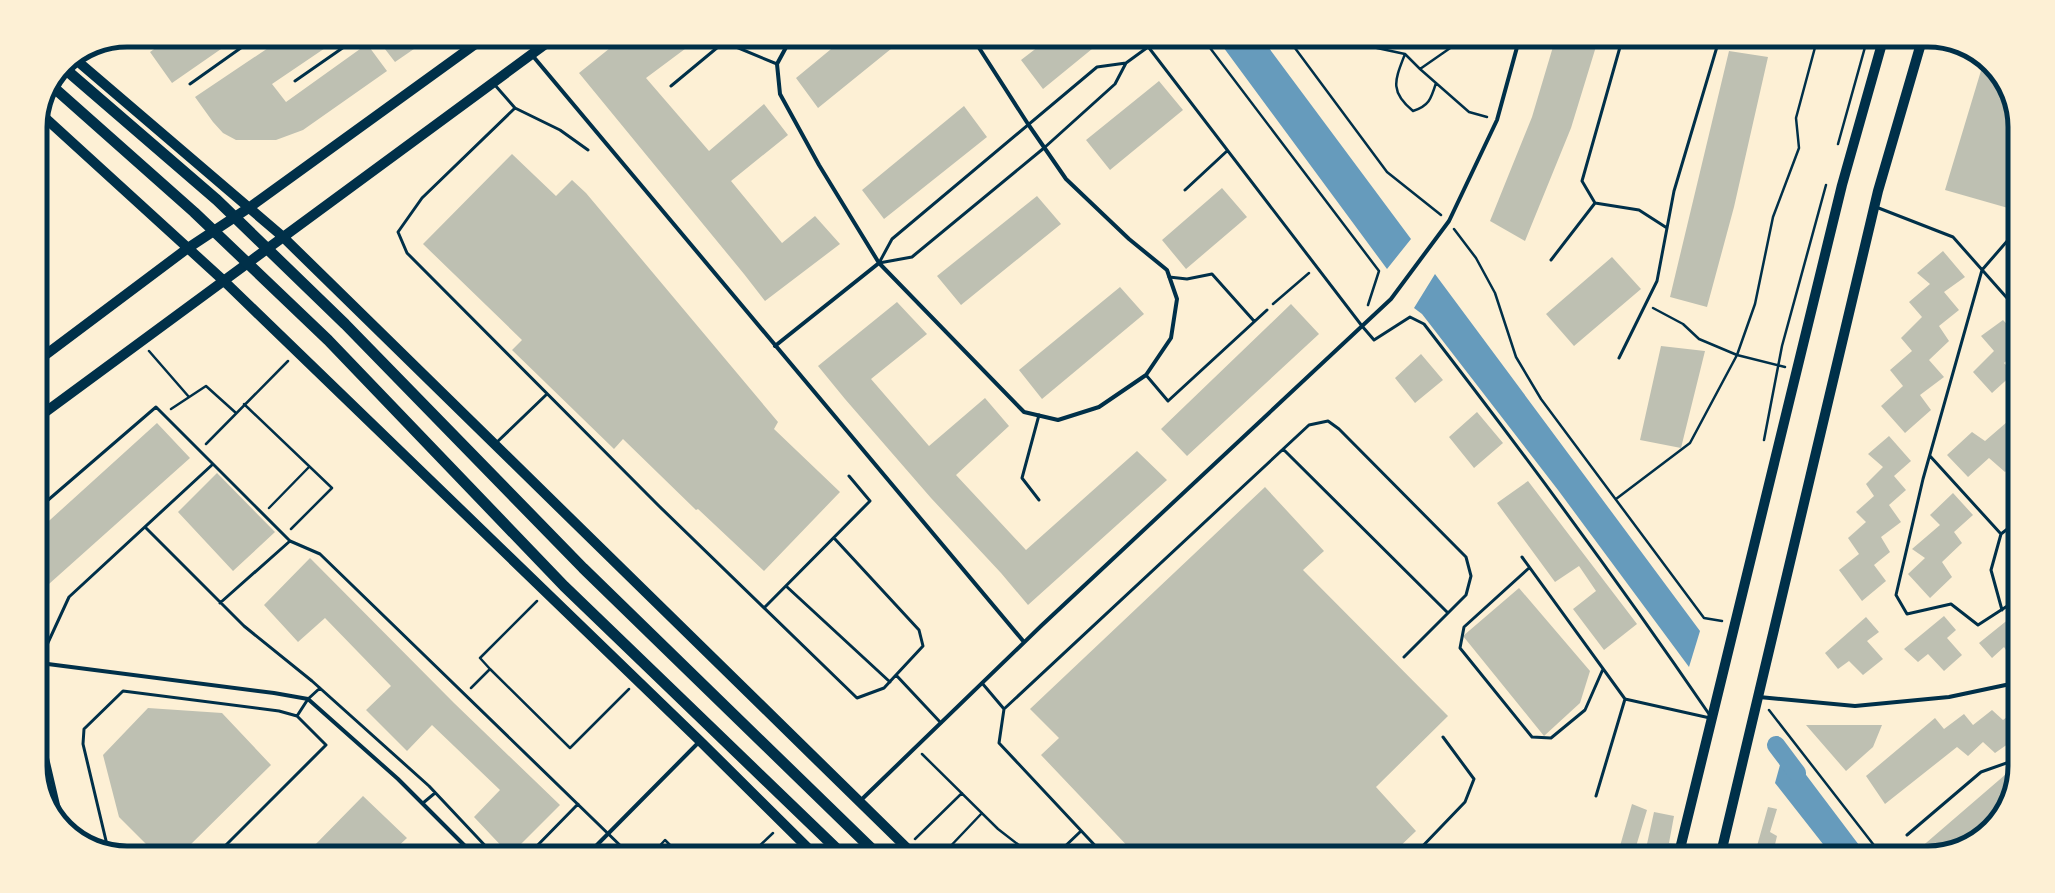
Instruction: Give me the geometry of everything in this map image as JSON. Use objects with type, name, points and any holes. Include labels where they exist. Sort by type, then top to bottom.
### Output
[{"type":"highway","points":[[69,72],[222,206],[344,324],[583,568],[869,846]]},
{"type":"highway","points":[[56,90],[194,212],[328,340],[564,586],[834,846]]},
{"type":"main road","points":[[47,354],[188,248],[250,207],[471,47]]},
{"type":"main road","points":[[47,411],[224,281],[282,236],[542,47]]},
{"type":"main road","points":[[1681,846],[1842,185],[1882,47]]},
{"type":"main road","points":[[1723,846],[1875,206],[1920,47]]},
{"type":"main road","points":[[80,63],[282,236],[905,846]]},
{"type":"main road","points":[[47,120],[224,281],[700,741],[806,846]]},
{"type":"street","points":[[786,47],[777,64],[780,94],[819,165],[880,262],[1024,412],[1058,420],[1099,407],[1146,375],[1171,338],[1177,299],[1167,270],[1129,239],[1066,179],[1028,124],[978,47]]},
{"type":"street","points":[[859,802],[1024,642],[1391,299],[1448,221],[1497,120],[1516,47]]},
{"type":"street","points":[[531,55],[1024,642]]},
{"type":"street","points":[[776,346],[880,262]]},
{"type":"street","points":[[47,664],[274,693],[308,699],[423,803],[465,846]]},
{"type":"street","points":[[1759,697],[1855,706],[1949,697],[2008,684]]},
{"type":"street","points":[[595,846],[700,741]]},
{"type":"street","points":[[47,758],[59,807]]},
{"type":"lane","points":[[190,84],[242,47]]},
{"type":"lane","points":[[294,81],[344,47]]},
{"type":"lane","points":[[671,86],[718,47]]},
{"type":"lane","points":[[736,47],[777,64]]},
{"type":"lane","points":[[880,262],[912,257],[1044,148],[1115,84],[1126,63],[1148,47],[1316,267],[1374,340],[1410,317],[1424,324],[1514,441],[1655,635],[1712,718]]},
{"type":"lane","points":[[1595,203],[1582,181],[1620,47]]},
{"type":"lane","points":[[1619,358],[1657,281],[1674,191],[1717,47]]},
{"type":"lane","points":[[880,262],[892,239],[1097,67],[1126,63]]},
{"type":"lane","points":[[493,83],[515,108],[560,130],[588,150]]},
{"type":"lane","points":[[515,108],[422,198],[398,232],[407,252],[659,506],[857,698],[884,688],[923,646],[919,630],[834,538]]},
{"type":"lane","points":[[1185,190],[1227,151]]},
{"type":"lane","points":[[1595,203],[1638,210],[1667,228]]},
{"type":"lane","points":[[1551,260],[1595,203]]},
{"type":"lane","points":[[1875,206],[1953,237],[2008,299]]},
{"type":"lane","points":[[2008,240],[1982,270],[1930,456],[1896,595],[1907,614],[1951,604],[1978,625],[2008,606]]},
{"type":"lane","points":[[1169,277],[1187,279],[1212,274],[1254,321]]},
{"type":"lane","points":[[1146,375],[1168,401],[1267,310]]},
{"type":"lane","points":[[495,444],[547,394]]},
{"type":"lane","points":[[47,501],[156,406],[284,536],[290,541],[320,554],[621,846]]},
{"type":"lane","points":[[1039,415],[1022,478],[1039,500]]},
{"type":"lane","points":[[1095,846],[999,743],[1004,709],[1309,425],[1328,421],[1339,429],[1466,557],[1471,576],[1466,595],[1404,657]]},
{"type":"lane","points":[[1283,449],[1448,613]]},
{"type":"lane","points":[[1930,456],[2002,534]]},
{"type":"lane","points":[[47,645],[69,597],[213,464]]},
{"type":"lane","points":[[764,608],[870,501],[849,476]]},
{"type":"lane","points":[[145,527],[244,626],[320,688],[435,793],[485,846]]},
{"type":"lane","points":[[2002,610],[1991,570],[2002,534],[2008,529]]},
{"type":"lane","points":[[220,603],[290,541]]},
{"type":"lane","points":[[1522,557],[1625,699],[1712,718]]},
{"type":"lane","points":[[1530,568],[1464,627],[1460,648],[1532,737],[1551,738],[1586,710],[1603,669]]},
{"type":"lane","points":[[786,586],[890,682]]},
{"type":"lane","points":[[896,675],[941,723]]},
{"type":"lane","points":[[982,683],[1004,709]]},
{"type":"lane","points":[[297,716],[308,699],[320,688]]},
{"type":"lane","points":[[107,843],[83,744],[84,728],[123,691],[279,711],[297,716],[326,745],[225,846]]},
{"type":"lane","points":[[1596,796],[1625,699]]},
{"type":"lane","points":[[1423,846],[1465,802],[1474,779],[1442,737]]},
{"type":"lane","points":[[1907,835],[1981,772],[2008,762]]},
{"type":"lane","points":[[423,803],[435,793]]},
{"type":"lane","points":[[537,846],[578,804]]},
{"type":"lane","points":[[1065,846],[1081,831]]},
{"type":"path","points":[[1209,47],[1379,271],[1362,326]]},
{"type":"path","points":[[1294,47],[1387,172],[1448,221],[1476,258],[1495,293],[1516,357],[1540,399],[1704,618],[1735,624]]},
{"type":"path","points":[[1376,47],[1405,54],[1469,112],[1497,120]]},
{"type":"path","points":[[1420,69],[1452,47]]},
{"type":"path","points":[[1616,499],[1690,443],[1737,355],[1755,304],[1773,217],[1799,148],[1796,118],[1815,47]]},
{"type":"path","points":[[1405,54],[1396,76],[1396,91],[1402,102],[1413,111],[1425,107],[1432,96],[1436,83]]},
{"type":"path","points":[[1267,310],[1316,267]]},
{"type":"path","points":[[1646,304],[1682,324],[1699,339],[1737,355],[1797,370]]},
{"type":"path","points":[[141,342],[189,397]]},
{"type":"path","points":[[200,450],[244,404],[298,352]]},
{"type":"path","points":[[164,414],[206,386],[236,412]]},
{"type":"path","points":[[244,404],[332,488],[284,536]]},
{"type":"path","points":[[263,514],[309,466]]},
{"type":"path","points":[[546,592],[480,658],[490,670],[570,748],[637,680]]},
{"type":"path","points":[[465,694],[490,670]]},
{"type":"path","points":[[1759,697],[1875,846]]},
{"type":"path","points":[[916,747],[998,829],[1020,846]]},
{"type":"path","points":[[913,846],[962,794]]},
{"type":"path","points":[[951,846],[982,813]]},
{"type":"path","points":[[759,846],[783,823]]},
{"type":"path","points":[[659,846],[665,840],[671,846]]},
{"type":"water","points":[[1223,47],[1268,47],[1411,239],[1387,269]]},
{"type":"water","points":[[1435,274],[1700,631],[1689,667],[1558,490],[1422,314],[1414,308]]},
{"type":"water","points":[[1785,747],[1860,846],[1824,846],[1775,783]]},
{"type":"building","points":[[157,47],[224,47],[172,83],[150,52]]},
{"type":"building","points":[[270,47],[327,47],[272,84],[286,102],[363,47],[369,47],[387,71],[303,130],[276,140],[236,140],[223,133],[195,97]]},
{"type":"building","points":[[383,47],[417,47],[395,62]]},
{"type":"building","points":[[611,47],[688,47],[646,78],[709,151],[764,104],[788,135],[731,181],[782,243],[815,216],[840,244],[765,301],[579,73]]},
{"type":"building","points":[[834,47],[893,47],[818,108],[796,78]]},
{"type":"building","points":[[1038,47],[1094,47],[1043,89],[1021,60]]},
{"type":"building","points":[[1553,47],[1596,47],[1571,128],[1525,241],[1490,221],[1532,117]]},
{"type":"building","points":[[1729,51],[1768,57],[1734,207],[1707,307],[1670,297]]},
{"type":"building","points":[[1982,68],[1997,87],[2002,96],[2006,111],[2008,122],[2008,208],[1945,190]]},
{"type":"building","points":[[1159,81],[1183,110],[1110,170],[1086,140]]},
{"type":"building","points":[[964,106],[987,137],[884,219],[862,190]]},
{"type":"building","points":[[512,154],[556,196],[572,180],[586,193],[778,422],[774,429],[840,492],[764,571],[698,509],[696,510],[623,439],[614,449],[512,350],[522,340],[423,244]]},
{"type":"building","points":[[1222,188],[1247,217],[1186,269],[1162,240]]},
{"type":"building","points":[[1037,196],[1061,224],[961,305],[937,276]]},
{"type":"building","points":[[1943,251],[1965,277],[1944,292],[1959,310],[1939,326],[1949,341],[1929,360],[1944,377],[1920,395],[1931,410],[1905,433],[1881,406],[1903,386],[1890,370],[1912,351],[1901,338],[1922,317],[1909,302],[1930,284],[1917,273]]},
{"type":"building","points":[[1612,257],[1641,289],[1574,346],[1546,314]]},
{"type":"building","points":[[1120,287],[1144,314],[1042,399],[1019,370]]},
{"type":"building","points":[[897,302],[927,334],[871,379],[929,446],[985,398],[1009,426],[956,475],[1026,550],[1137,451],[1167,480],[1028,605],[1001,573],[931,498],[818,366]]},
{"type":"building","points":[[1291,304],[1319,334],[1187,456],[1161,429]]},
{"type":"building","points":[[2003,320],[2008,325],[2008,359],[2004,363],[2008,367],[2008,378],[1992,393],[1973,372],[1994,351],[1981,336]]},
{"type":"building","points":[[1661,346],[1705,351],[1681,448],[1640,440]]},
{"type":"building","points":[[1421,354],[1443,380],[1415,403],[1395,378]]},
{"type":"building","points":[[1477,412],[1503,443],[1474,468],[1449,437]]},
{"type":"building","points":[[2007,422],[2008,423],[2008,469],[2005,472],[1989,458],[1968,477],[1947,455],[1972,432],[1985,441]]},
{"type":"building","points":[[157,423],[190,458],[47,586],[47,523]]},
{"type":"building","points":[[1889,436],[1911,461],[1894,476],[1906,490],[1889,505],[1901,522],[1881,537],[1890,552],[1874,565],[1886,581],[1862,601],[1839,570],[1859,554],[1848,538],[1866,522],[1856,512],[1874,496],[1866,484],[1883,467],[1868,454]]},
{"type":"building","points":[[217,473],[275,532],[233,571],[178,512]]},
{"type":"building","points":[[1528,481],[1637,624],[1604,650],[1573,609],[1596,591],[1579,566],[1555,582],[1497,503]]},
{"type":"building","points":[[1265,487],[1324,551],[1303,570],[1448,716],[1376,787],[1416,831],[1400,846],[1127,846],[1041,755],[1059,738],[1030,709]]},
{"type":"building","points":[[1953,493],[1973,515],[1954,532],[1962,543],[1942,562],[1952,577],[1930,598],[1908,574],[1925,558],[1912,549],[1940,525],[1930,515]]},
{"type":"building","points":[[310,558],[454,703],[560,805],[519,846],[501,846],[474,817],[500,790],[432,725],[407,751],[366,710],[391,686],[325,618],[298,642],[264,605]]},
{"type":"building","points":[[1519,588],[1590,671],[1580,703],[1544,736],[1463,636]]},
{"type":"building","points":[[1944,616],[1956,630],[1947,638],[1962,655],[1944,671],[1928,654],[1918,662],[1904,649]]},
{"type":"building","points":[[1866,617],[1879,632],[1867,641],[1883,659],[1863,675],[1849,661],[1838,669],[1825,653]]},
{"type":"building","points":[[2008,620],[2008,653],[2004,647],[1992,658],[1979,643]]},
{"type":"building","points":[[148,708],[222,713],[271,765],[189,846],[148,846],[119,817],[103,755]]},
{"type":"building","points":[[1992,710],[2003,720],[2008,716],[2008,744],[1995,753],[1983,742],[1968,756],[1957,747],[1885,804],[1866,776],[1935,718],[1944,729],[1964,714],[1973,725]]},
{"type":"building","points":[[1806,725],[1882,725],[1873,747],[1846,771]]},
{"type":"building","points":[[2007,773],[2002,797],[1991,815],[1981,826],[1959,840],[1939,845],[1922,846]]},
{"type":"building","points":[[363,796],[407,838],[398,846],[314,846]]},
{"type":"building","points":[[1632,804],[1647,810],[1636,846],[1620,846]]},
{"type":"building","points":[[1768,807],[1777,809],[1770,832],[1777,836],[1775,846],[1757,846]]},
{"type":"building","points":[[1654,812],[1674,816],[1669,843],[1707,846],[1649,846],[1647,844]]},
{"type":"waterway","points":[[1776,745],[1797,773]]}]
